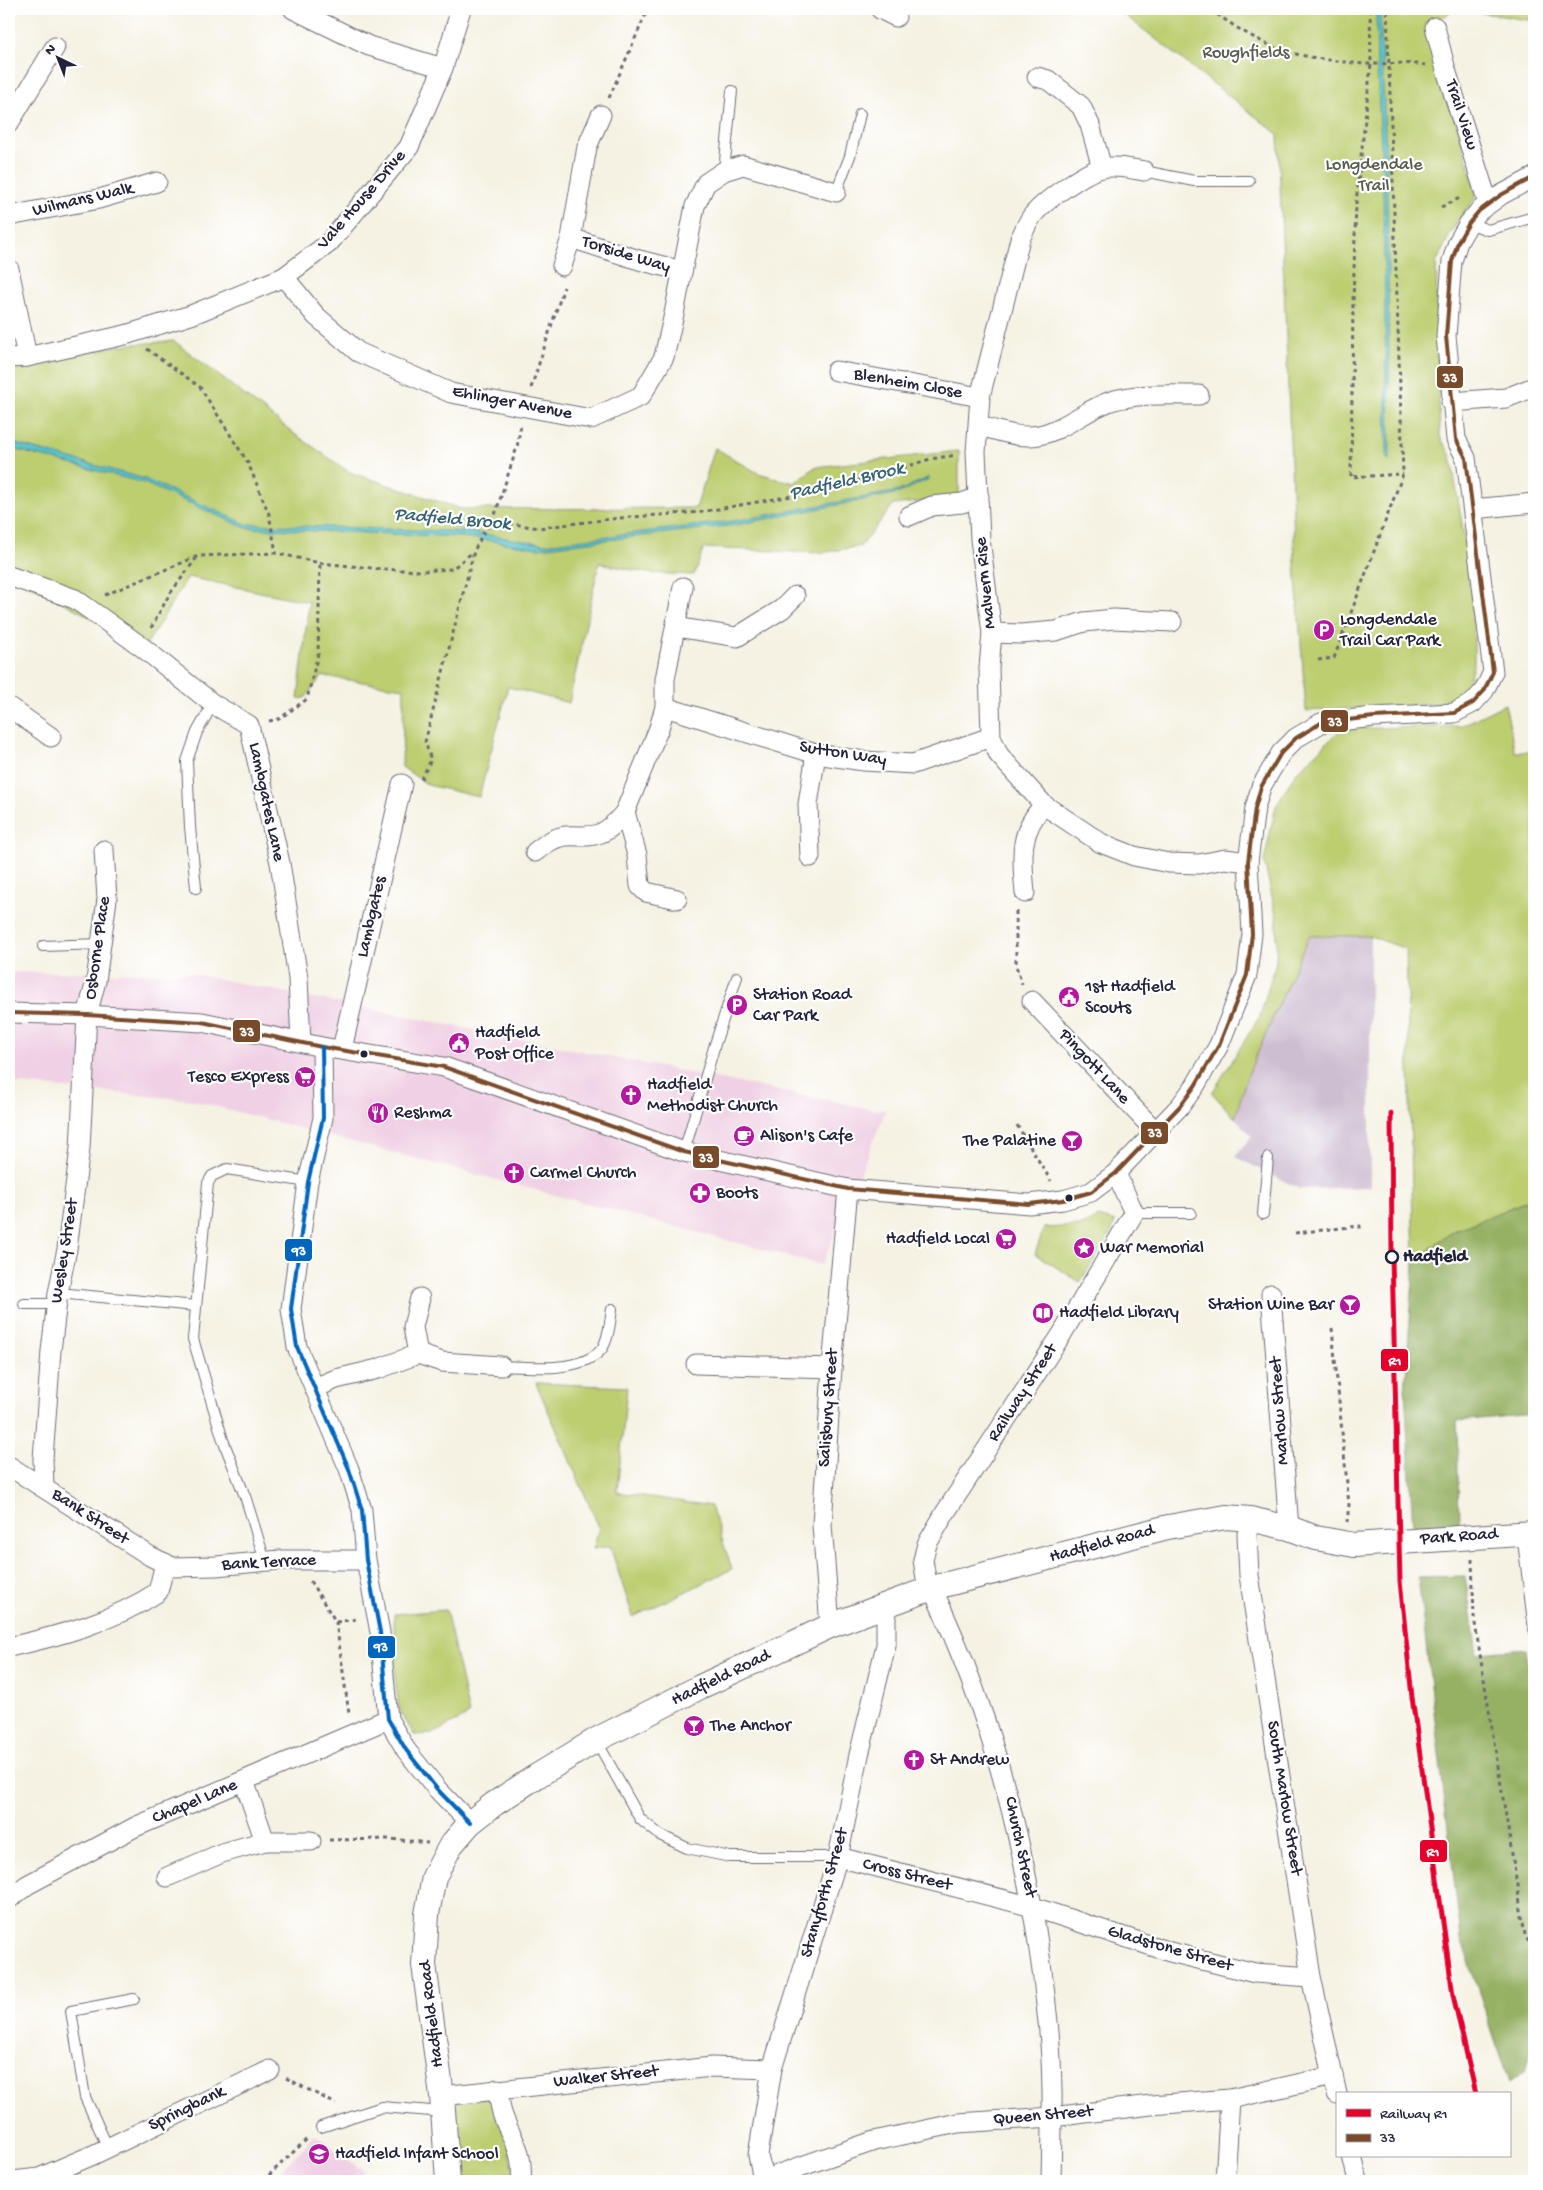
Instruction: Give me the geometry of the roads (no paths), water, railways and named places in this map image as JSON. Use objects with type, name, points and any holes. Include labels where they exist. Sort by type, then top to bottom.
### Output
[{"type":"street","points":[[293,9],[323,16],[369,46],[443,68]]},
{"type":"street","name":"Vale House Drive","points":[[9,358],[28,356],[125,335],[191,315],[284,277],[329,243],[409,147],[443,68],[461,9]]},
{"type":"street","name":"Trail View","points":[[1435,27],[1446,69],[1488,203]]},
{"type":"street","points":[[9,123],[55,47]]},
{"type":"street","points":[[1036,77],[1048,80],[1081,106],[1090,125],[1102,168]]},
{"type":"street","name":"Torside Way","points":[[562,266],[571,238],[587,147],[601,115]]},
{"type":"street","points":[[724,171],[743,165],[836,192]]},
{"type":"street","name":"Malvern Rise","points":[[1144,171],[1102,168],[1082,178],[1055,196],[1032,216],[1020,239],[980,397],[976,452],[980,539],[992,633],[989,668],[991,737],[999,755],[1044,805],[1101,843],[1134,856],[1169,863],[1199,864],[1225,859],[1248,862]]},
{"type":"street","name":"Ehlinger Avenue","points":[[284,277],[316,316],[358,352],[451,393],[591,418],[641,396],[664,357],[695,206],[706,183],[724,171]]},
{"type":"street","points":[[9,1013],[87,1015],[202,1022],[322,1047],[444,1067],[684,1152],[848,1189],[1029,1204],[1063,1200],[1091,1192],[1116,1173],[1156,1132],[1195,1086],[1219,1045],[1247,975],[1252,934],[1248,862],[1255,808],[1261,787],[1281,753],[1296,738],[1321,723],[1374,717],[1454,713],[1473,703],[1484,691],[1493,672],[1474,509],[1466,458],[1456,439],[1451,402],[1446,336],[1452,261],[1458,242],[1469,222],[1488,203],[1534,177]]},
{"type":"street","name":"Wilmans Walk","points":[[9,216],[100,199],[157,182]]},
{"type":"street","name":"Torside Way","points":[[571,238],[639,260],[682,271]]},
{"type":"street","points":[[9,269],[28,356]]},
{"type":"street","name":"Blenheim Close","points":[[836,371],[980,397]]},
{"type":"street","points":[[1451,402],[1506,398],[1534,387]]},
{"type":"street","points":[[979,426],[1013,434],[1039,435],[1091,409],[1114,400],[1164,394],[1199,395]]},
{"type":"street","points":[[909,516],[932,506],[962,503],[979,497]]},
{"type":"street","points":[[1474,509],[1534,503]]},
{"type":"street","name":"Lambgates Lane","points":[[9,576],[75,599],[142,647],[213,704],[249,725],[280,863],[291,930],[298,978],[301,1042]]},
{"type":"street","points":[[535,852],[547,843],[564,836],[584,837],[601,834],[613,826],[625,812],[659,728],[665,707],[665,679],[683,587]]},
{"type":"street","points":[[676,627],[737,637],[782,609],[795,596]]},
{"type":"street","points":[[992,633],[1020,634],[1056,631],[1084,622],[1114,619],[1172,622]]},
{"type":"street","points":[[9,707],[51,737]]},
{"type":"street","name":"Sutton Way","points":[[665,707],[816,754],[864,761],[913,764],[991,737]]},
{"type":"street","points":[[810,857],[808,804],[816,754]]},
{"type":"street","name":"Lambgates","points":[[342,1050],[402,784]]},
{"type":"street","points":[[1025,893],[1022,862],[1025,834],[1034,816],[1044,805]]},
{"type":"street","points":[[625,812],[637,855],[640,886],[646,892],[677,899]]},
{"type":"street","name":"Osborne Place","points":[[87,1015],[96,981],[108,899],[104,850]]},
{"type":"street","name":"Pingott Lane","points":[[1032,1001],[1156,1132]]},
{"type":"street","name":"Wesley Street","points":[[44,1487],[44,1439],[51,1351],[80,1148],[87,1015]]},
{"type":"street","points":[[322,1047],[323,1118],[308,1182],[291,1310],[298,1347],[349,1469],[362,1510],[366,1560],[380,1632],[388,1719],[406,1750],[437,1788],[470,1823]]},
{"type":"street","points":[[1116,1173],[1134,1213]]},
{"type":"street","name":"Salisbury Street","points":[[830,1626],[822,1525],[832,1368],[848,1189]]},
{"type":"street","name":"Railway Street","points":[[930,1589],[923,1560],[927,1544],[945,1512],[1062,1334],[1134,1213]]},
{"type":"street","name":"Marlow Street","points":[[1271,1294],[1289,1528]]},
{"type":"street","points":[[418,1354],[413,1327],[420,1298]]},
{"type":"street","points":[[315,1388],[336,1379],[378,1369],[418,1354],[442,1362],[501,1366]]},
{"type":"street","points":[[696,1364],[832,1368]]},
{"type":"street","name":"Bank Street","points":[[9,1466],[168,1565]]},
{"type":"street","name":"Hadfield Road","points":[[448,2181],[442,2104],[424,1965],[427,1914],[434,1877],[451,1845],[470,1823],[494,1804],[596,1740],[700,1687],[830,1626],[930,1589],[1168,1527],[1226,1517],[1250,1519],[1289,1528],[1316,1538],[1349,1545]]},
{"type":"street","name":"South Marlow Street","points":[[1250,1519],[1247,1534],[1250,1575],[1311,1977],[1335,2085]]},
{"type":"street","name":"Park Road","points":[[1349,1545],[1464,1536],[1527,1539]]},
{"type":"street","name":"Bank Terrace","points":[[168,1565],[216,1566],[265,1562],[366,1560]]},
{"type":"street","points":[[9,1647],[88,1625],[136,1606],[158,1592],[168,1565]]},
{"type":"street","name":"Church Street","points":[[930,1589],[955,1637],[977,1694],[1010,1797],[1033,1907],[1048,2023],[1052,2117],[1051,2181]]},
{"type":"street","name":"Stanyforth Street","points":[[761,2180],[758,2155],[772,2069],[838,1857],[859,1755],[886,1645],[886,1619],[882,1606]]},
{"type":"street","name":"Chapel Lane","points":[[9,1899],[27,1885],[135,1828],[388,1719]]},
{"type":"street","points":[[244,1781],[265,1841]]},
{"type":"street","points":[[167,1878],[222,1853],[265,1841],[311,1841]]},
{"type":"street","name":"Cross Street","points":[[838,1857],[1033,1907]]},
{"type":"street","name":"Gladstone Street","points":[[1033,1907],[1170,1952],[1255,1973],[1311,1977]]},
{"type":"street","name":"Walker Street","points":[[442,2104],[497,2089],[712,2067],[772,2069]]},
{"type":"street","name":"Springbank","points":[[13,2181],[39,2178],[108,2148],[270,2070]]},
{"type":"street","name":"Queen Street","points":[[761,2180],[874,2141],[958,2123],[1052,2117],[1230,2099],[1335,2085]]},
{"type":"street","points":[[497,2089],[502,2114],[518,2147],[522,2169],[521,2181]]},
{"type":"street","points":[[1225,2181],[1230,2099]]},
{"type":"street","points":[[1352,2158],[1358,2181]]},
{"type":"lane","points":[[724,171],[732,92]]},
{"type":"lane","points":[[836,192],[850,156],[860,114]]},
{"type":"lane","points":[[1144,171],[1194,181],[1249,181]]},
{"type":"lane","points":[[1469,222],[1488,230],[1534,216]]},
{"type":"lane","points":[[196,888],[190,827],[187,761],[198,732],[213,704]]},
{"type":"lane","points":[[43,946],[101,944]]},
{"type":"lane","points":[[684,1152],[715,1044],[738,977]]},
{"type":"lane","points":[[1263,1214],[1268,1158]]},
{"type":"lane","points":[[265,1562],[246,1498],[223,1440],[193,1339],[208,1183],[212,1176],[227,1169],[308,1182]]},
{"type":"lane","points":[[1134,1213],[1191,1213]]},
{"type":"lane","points":[[24,1304],[58,1299],[196,1306]]},
{"type":"lane","points":[[501,1366],[558,1367],[585,1360],[601,1350],[608,1334],[612,1309]]},
{"type":"lane","points":[[1527,1539],[1534,1630]]},
{"type":"lane","name":"Cross Street","points":[[596,1740],[640,1819],[660,1835],[687,1848],[730,1857],[838,1857]]},
{"type":"lane","points":[[108,2148],[85,2097],[71,2011],[134,1999]]},
{"type":"lane","points":[[321,2127],[382,2106],[442,2104]]},
{"type":"water","points":[[1376,9],[1380,9],[1387,182],[1390,460],[1387,459],[1383,183]]},
{"type":"water","points":[[9,442],[145,479],[246,524],[469,532],[544,544],[734,521],[899,491],[929,477],[929,479],[899,493],[735,525],[538,548],[465,537],[246,528],[144,483],[9,448]]},
{"type":"rail line","name":"R1","points":[[1391,1113],[1392,1257],[1400,1581],[1412,1697],[1453,1995],[1476,2092]]},
{"type":"place","name":"Longdendale Trail Car Park","points":[[1324,630]]},
{"type":"place","name":"1st Hadfield Scouts","points":[[1069,997]]},
{"type":"place","name":"Station Road Car Park","points":[[737,1005]]},
{"type":"place","name":"Hadfield Post Office","points":[[459,1043]]},
{"type":"place","name":"Tesco Express","points":[[305,1077]]},
{"type":"place","name":"Hadfield Methodist Church","points":[[631,1095]]},
{"type":"place","name":"Reshma","points":[[378,1113]]},
{"type":"place","name":"Alison's Cafe","points":[[744,1136]]},
{"type":"place","name":"The Palatine","points":[[1072,1141]]},
{"type":"place","name":"Carmel Church","points":[[514,1173]]},
{"type":"place","name":"Boots","points":[[700,1193]]},
{"type":"place","name":"Hadfield Local","points":[[1006,1239]]},
{"type":"place","name":"War Memorial","points":[[1084,1248]]},
{"type":"place","name":"Hadfield","points":[[1392,1257]]},
{"type":"place","name":"Station Wine Bar","points":[[1350,1305]]},
{"type":"place","name":"Hadfield Library","points":[[1043,1313]]},
{"type":"place","name":"The Anchor","points":[[694,1726]]},
{"type":"place","name":"St Andrew","points":[[914,1760]]},
{"type":"place","name":"Hadfield Infant School","points":[[319,2154]]},
{"type":"park label","name":"Roughfields","points":[[1246,53]]},
{"type":"park label","name":"Longdendale Trail","points":[[1374,175]]},
{"type":"water label","name":"Padfield Brook","points":[[847,482]]},
{"type":"water label","name":"Padfield Brook","points":[[452,520]]}]
